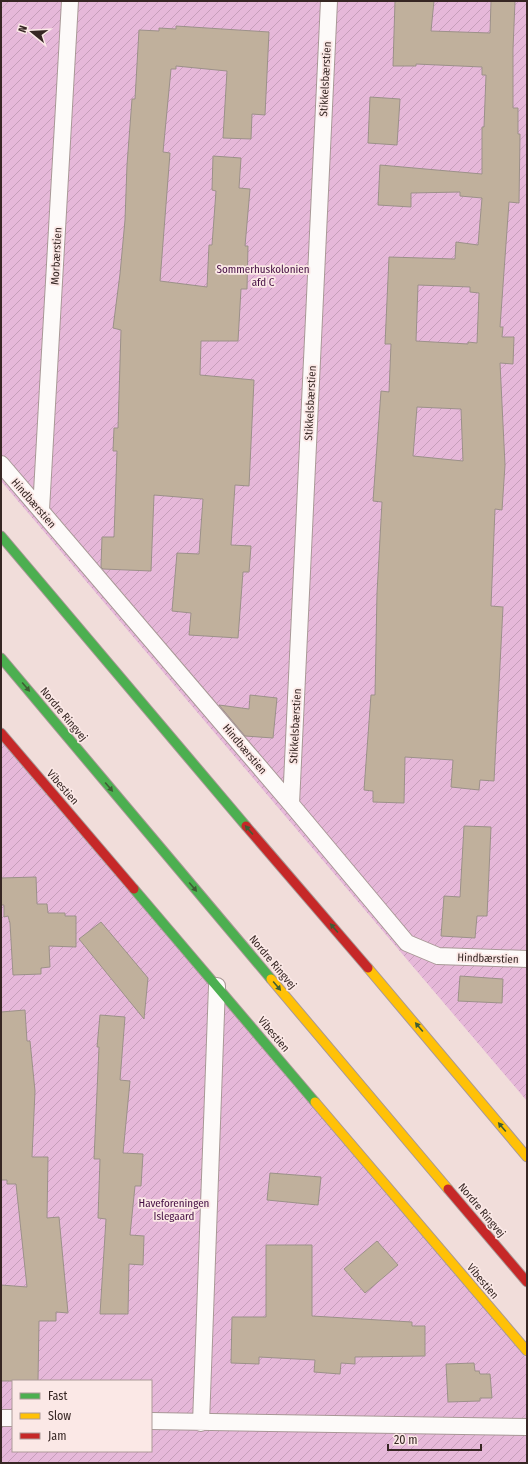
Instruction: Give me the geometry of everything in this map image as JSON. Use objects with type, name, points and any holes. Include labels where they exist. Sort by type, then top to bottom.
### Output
[{"type":"main road","points":[[1,536],[527,1157]]},
{"type":"main road","name":"Nordre Ringvej","points":[[1,658],[527,1282]]},
{"type":"main road","name":"Vibestien","points":[[1,733],[218,986],[527,1351]]},
{"type":"lane","name":"Morbærstien","points":[[41,510],[70,1]]},
{"type":"lane","name":"Stikkelsbærstien","points":[[291,804],[329,1]]},
{"type":"lane","name":"Hindbærstien","points":[[1,464],[291,804],[407,944],[438,956],[527,959]]},
{"type":"lane","points":[[202,1423],[218,986]]},
{"type":"lane","points":[[1,1418],[12,1418]]},
{"type":"lane","points":[[152,1422],[527,1428]]},
{"type":"green space","name":"Sommerhuskolonien afd C","points":[[1,1],[527,1],[527,1101],[1,481]]},
{"type":"green space","name":"Haveforeningen Islegaard","points":[[1,731],[527,1359],[527,1463],[1,1463]]},
{"type":"building","points":[[395,1],[434,1],[431,31],[490,33],[491,1],[515,1],[513,108],[518,108],[518,134],[520,134],[519,203],[509,202],[500,327],[503,327],[502,337],[514,337],[513,364],[500,363],[505,465],[502,510],[495,509],[491,606],[503,607],[494,781],[480,780],[479,790],[451,787],[453,760],[405,757],[404,803],[373,802],[373,791],[364,790],[371,695],[375,695],[377,593],[382,502],[373,501],[381,391],[389,392],[391,344],[385,344],[389,257],[455,259],[456,242],[478,245],[482,198],[460,196],[460,192],[411,193],[411,207],[378,205],[380,165],[482,174],[482,127],[484,127],[486,75],[482,75],[482,67],[416,64],[416,66],[393,66]],"holes":[[[418,285],[470,287],[470,292],[479,293],[477,343],[468,342],[468,344],[416,341]],[[417,407],[461,409],[463,461],[413,456]]]},
{"type":"building","points":[[176,26],[269,32],[265,115],[252,114],[251,139],[223,138],[227,71],[176,66],[176,69],[171,69],[163,152],[170,153],[160,281],[207,287],[209,245],[212,245],[216,191],[212,190],[213,156],[241,158],[239,188],[250,189],[245,246],[248,246],[247,289],[241,289],[238,341],[201,341],[200,375],[254,380],[249,486],[235,485],[231,545],[251,546],[249,572],[243,572],[238,638],[189,635],[191,613],[172,611],[177,553],[199,554],[203,499],[154,495],[151,571],[103,569],[101,567],[102,537],[114,537],[117,451],[113,451],[114,428],[118,428],[121,330],[113,328],[125,220],[127,165],[132,99],[135,99],[139,30],[159,31],[159,28],[176,29]]},
{"type":"building","points":[[370,97],[400,99],[397,145],[368,143]]},
{"type":"building","points":[[250,695],[277,698],[273,738],[245,736],[219,705],[249,709]]},
{"type":"building","points":[[464,826],[491,827],[487,916],[477,916],[475,938],[441,936],[444,896],[460,897]]},
{"type":"building","points":[[36,877],[37,904],[47,904],[48,913],[65,913],[65,916],[76,916],[76,947],[49,946],[50,967],[41,968],[41,974],[13,975],[10,923],[8,916],[4,917],[4,905],[1,905],[1,878]]},
{"type":"building","points":[[101,922],[148,978],[144,1019],[79,939]]},
{"type":"building","points":[[460,976],[503,979],[502,1003],[458,1001]]},
{"type":"building","points":[[25,1010],[27,1041],[30,1041],[35,1091],[32,1157],[48,1157],[47,1218],[59,1217],[68,1313],[56,1312],[56,1321],[39,1321],[38,1380],[1,1381],[1,1285],[27,1287],[16,1184],[7,1184],[7,1180],[1,1180],[1,1012]]},
{"type":"building","points":[[100,1015],[125,1017],[120,1080],[130,1081],[123,1153],[143,1154],[141,1186],[135,1186],[130,1235],[144,1236],[143,1265],[129,1264],[128,1314],[100,1314],[106,1219],[98,1218],[100,1159],[94,1159],[99,1047],[97,1047]]},
{"type":"building","points":[[270,1173],[321,1177],[318,1205],[267,1200]]},
{"type":"building","points":[[377,1241],[398,1265],[365,1293],[344,1269]]},
{"type":"building","points":[[266,1245],[312,1245],[312,1316],[412,1322],[412,1326],[425,1326],[425,1356],[355,1357],[355,1364],[341,1363],[340,1374],[314,1372],[315,1360],[259,1357],[259,1364],[231,1363],[232,1317],[266,1317]]},
{"type":"building","points":[[474,1363],[475,1371],[479,1371],[480,1374],[490,1374],[492,1398],[480,1398],[480,1401],[448,1402],[446,1364]]},
{"type":"traffic: fast","points":[[1,536],[246,826]]},
{"type":"traffic: fast","points":[[1,658],[271,979]]},
{"type":"traffic: fast","points":[[134,889],[315,1102]]},
{"type":"traffic: slow","points":[[368,968],[527,1157]]},
{"type":"traffic: slow","points":[[271,979],[448,1189]]},
{"type":"traffic: slow","points":[[315,1102],[527,1351]]},
{"type":"traffic: jam","points":[[1,733],[134,889]]},
{"type":"traffic: jam","points":[[246,826],[368,968]]},
{"type":"traffic: jam","points":[[448,1189],[527,1282]]}]
